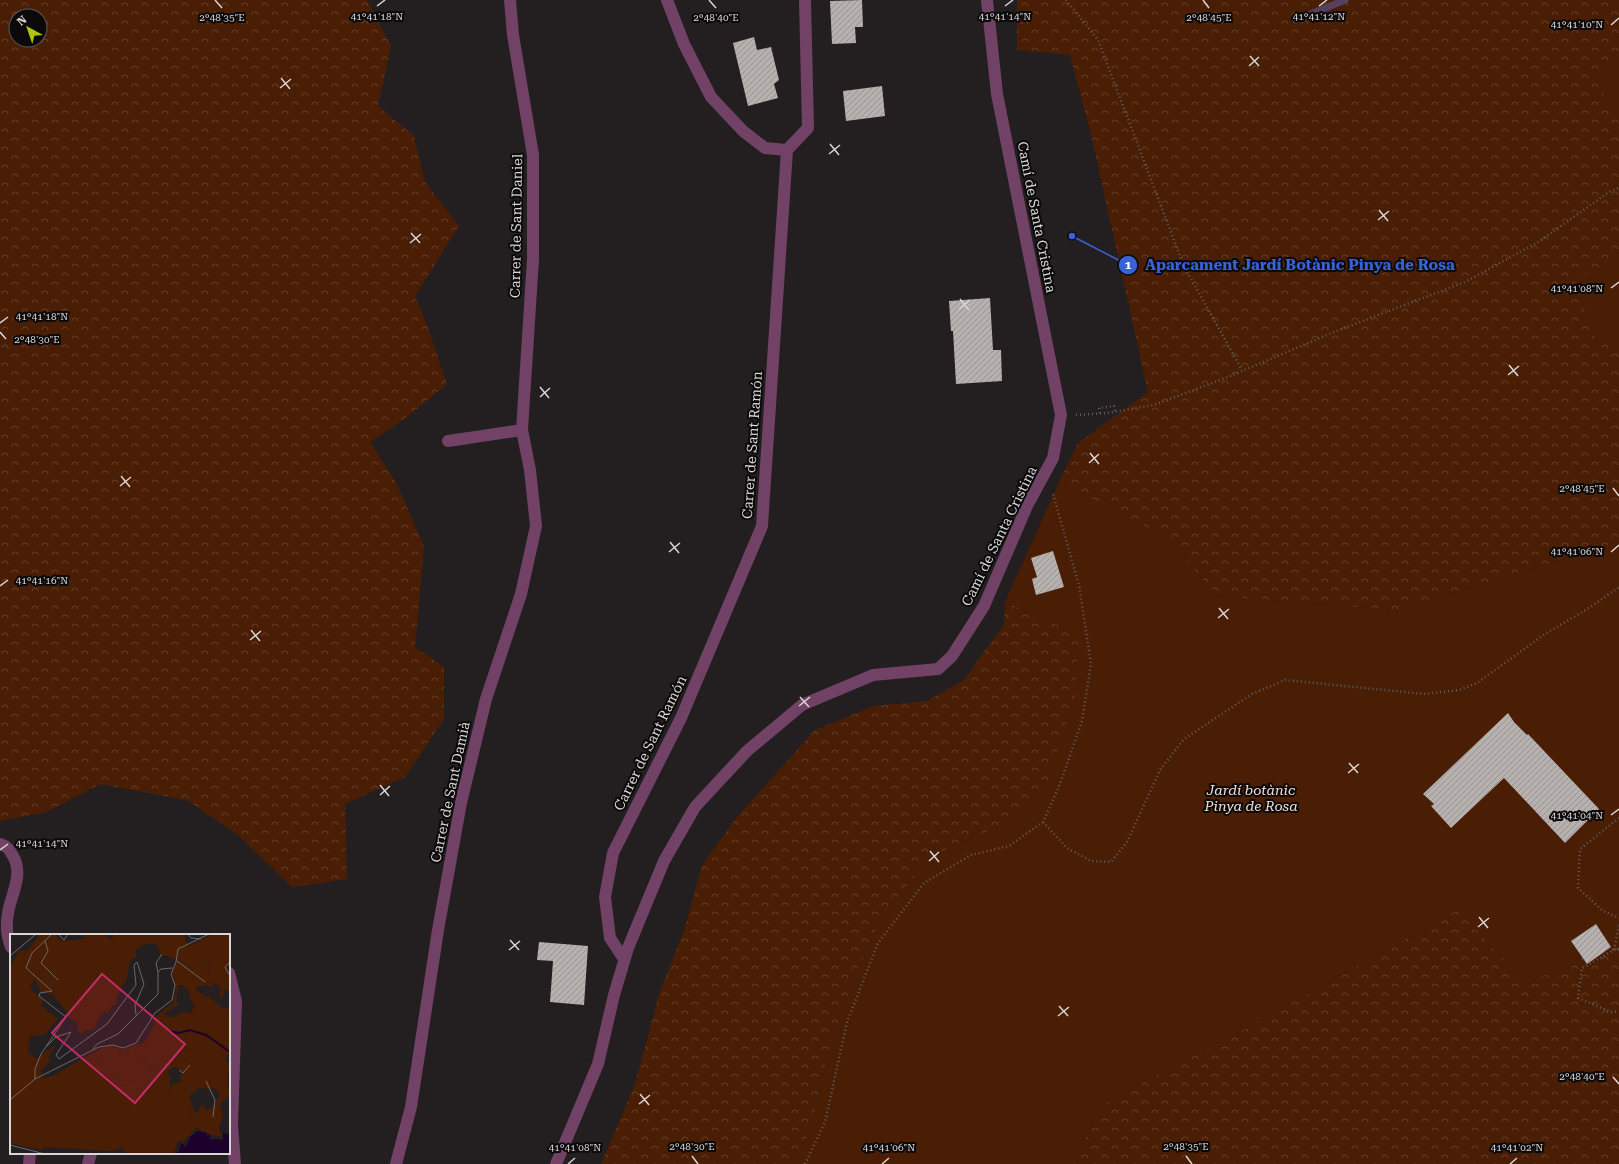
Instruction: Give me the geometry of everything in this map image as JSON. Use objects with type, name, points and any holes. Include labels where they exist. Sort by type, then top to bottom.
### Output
[{"type":"street","name":"Carrer de Sant Daniel","points":[[510,0],[513,35],[533,155],[533,259],[522,430]]},
{"type":"street","points":[[667,0],[684,44],[711,97],[743,131],[765,148],[787,150],[808,128],[805,0]]},
{"type":"street","name":"Camí de Santa Cristina","points":[[556,1164],[598,1064],[624,959],[664,861],[695,807],[748,751],[802,705],[873,675],[938,669],[952,656],[984,606],[1027,506],[1054,458],[1060,415],[997,94],[987,0]]},
{"type":"street","name":"Carrer de Sant Ramón","points":[[624,959],[610,938],[605,897],[613,853],[681,718],[762,526],[787,150]]},
{"type":"street","points":[[448,441],[522,430]]},
{"type":"street","name":"Carrer de Sant Damià","points":[[396,1164],[411,1107],[438,930],[461,803],[486,699],[522,594],[536,526],[530,470],[522,430]]},
{"type":"street","points":[[0,844],[7,846],[18,864],[16,888],[8,913],[8,939],[10,944]]},
{"type":"street","points":[[230,977],[236,1001],[232,1125],[235,1164]]},
{"type":"street","points":[[29,1164],[30,1154]]},
{"type":"street","points":[[88,1164],[91,1154]]},
{"type":"path","points":[[1066,0],[1098,40],[1183,264],[1242,370]]},
{"type":"path","points":[[1060,415],[1100,413],[1154,404],[1334,332],[1465,282],[1540,241],[1609,192],[1619,188]]},
{"type":"path","points":[[1100,413],[1099,408],[1114,406],[1115,411]]},
{"type":"path","points":[[805,1164],[825,1122],[847,1022],[878,943],[924,883],[971,854],[1009,846],[1043,822],[1060,784],[1082,721],[1091,664],[1079,585],[1046,471]]},
{"type":"path","points":[[1043,822],[1067,848],[1091,861],[1112,862],[1126,842],[1160,770],[1184,739],[1252,694],[1285,680],[1424,694],[1459,690],[1477,683],[1545,634],[1589,608],[1619,587]]},
{"type":"path","points":[[1619,818],[1580,849],[1578,888],[1603,911],[1619,918]]},
{"type":"path","points":[[1614,950],[1619,925]]},
{"type":"path","points":[[1619,949],[1614,950],[1582,968],[1578,998],[1611,1012],[1619,1012]]},
{"type":"green space","points":[[0,0],[367,0],[391,46],[378,106],[414,136],[425,182],[459,226],[415,296],[427,325],[447,384],[407,417],[370,442],[397,484],[424,547],[415,647],[444,667],[444,719],[405,777],[345,804],[347,879],[292,887],[238,835],[187,800],[100,784],[47,812],[0,821]]},
{"type":"green space","points":[[1017,0],[1619,0],[1619,58],[1595,77],[1619,124],[1619,261],[1574,277],[1595,338],[1619,350],[1619,542],[1397,610],[1218,596],[1162,535],[1059,482],[1078,443],[1148,392],[1092,139],[1070,55],[1017,50]]},
{"type":"green space","points":[[1619,58],[1619,124],[1594,76]]},
{"type":"green space","points":[[1619,261],[1619,350],[1595,338],[1574,277]]},
{"type":"green space","name":"Jardí botànic Pinya de Rosa","points":[[1059,482],[1162,535],[1218,596],[1397,610],[1619,542],[1619,940],[1526,984],[1458,910],[1234,1035],[1109,1100],[1069,1164],[794,1164],[810,1132],[829,1049],[853,981],[874,933],[927,858],[986,832],[1079,634],[1005,602]]},
{"type":"green space","points":[[1005,602],[1079,634],[1075,698],[1046,786],[1033,804],[986,832],[927,858],[874,933],[853,981],[829,1049],[810,1132],[794,1164],[601,1164],[635,1084],[660,991],[684,931],[702,865],[738,816],[815,730],[874,706],[927,701],[964,680],[1004,624]]},
{"type":"green space","points":[[1458,910],[1526,984],[1619,940],[1619,1164],[1069,1164],[1109,1100],[1234,1035]]},
{"type":"building","points":[[862,0],[863,27],[855,27],[856,43],[832,44],[830,1]]},
{"type":"building","points":[[754,37],[757,50],[771,47],[779,80],[774,84],[778,98],[748,106],[733,43]]},
{"type":"building","points":[[882,86],[885,116],[846,121],[843,91]]},
{"type":"building","points":[[990,298],[993,350],[1001,350],[1002,381],[956,384],[953,331],[951,331],[949,301]]},
{"type":"building","points":[[1053,551],[1064,587],[1036,595],[1032,579],[1037,577],[1031,558]]},
{"type":"building","points":[[1508,713],[1514,722],[1527,735],[1528,734],[1599,809],[1565,843],[1504,778],[1451,828],[1431,806],[1434,804],[1423,794]]},
{"type":"building","points":[[1596,924],[1611,947],[1587,964],[1571,941]]},
{"type":"building","points":[[539,942],[588,946],[584,1005],[550,1002],[553,961],[537,960]]},
{"type":"waterway","points":[[1296,20],[1345,0]]},
{"type":"place","name":"Aparcament Jardí Botànic Pinya de Rosa","points":[[1072,236]]}]
